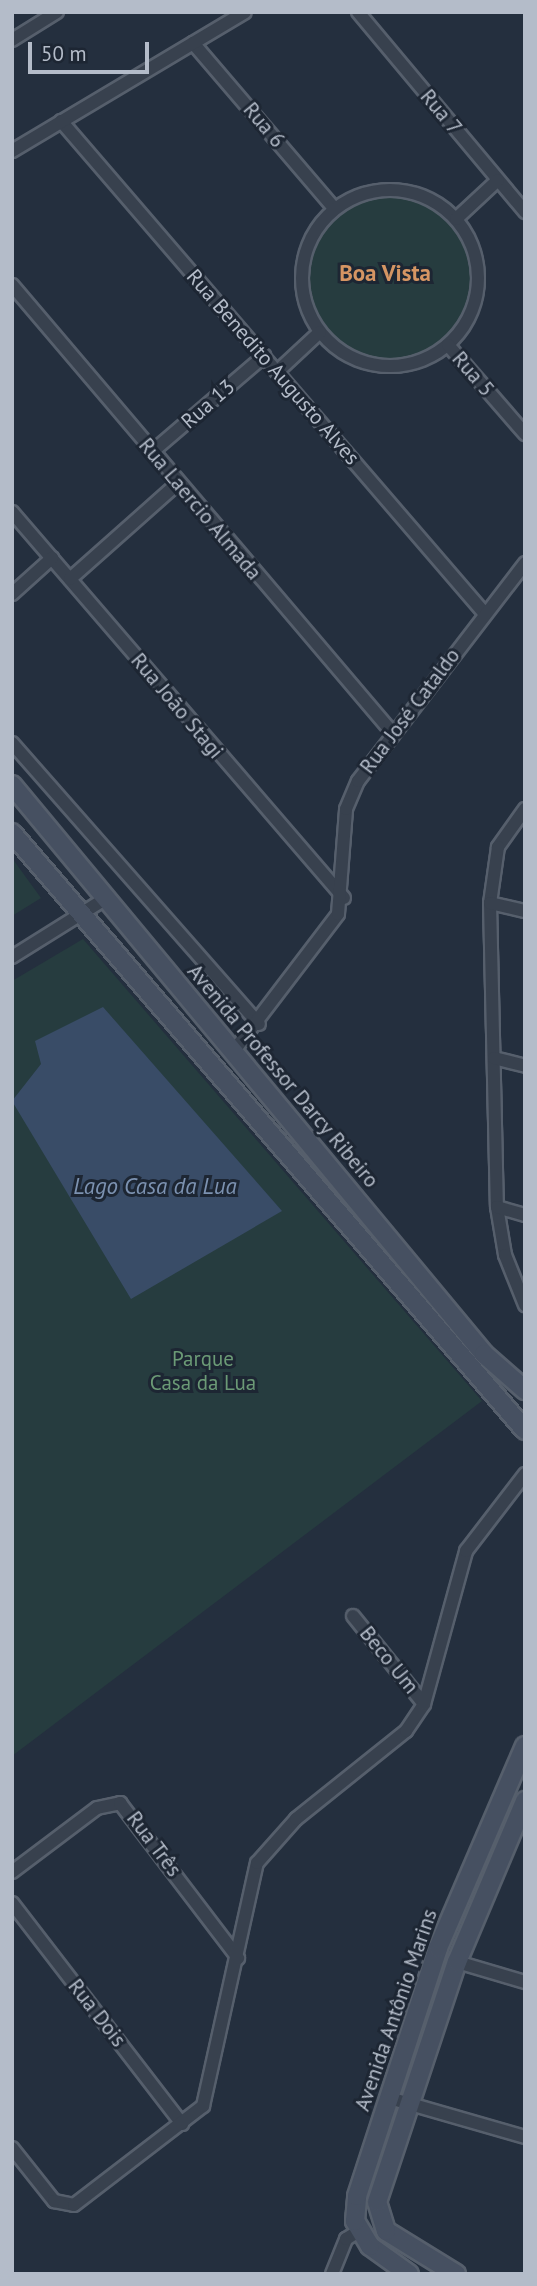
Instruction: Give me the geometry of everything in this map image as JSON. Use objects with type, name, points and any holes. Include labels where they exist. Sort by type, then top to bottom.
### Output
[{"type":"main road","name":"Avenida Professor Darcy Ribeiro","points":[[12,785],[108,897],[484,1354],[525,1390]]},
{"type":"main road","points":[[12,833],[525,1430]]},
{"type":"main road","name":"Avenida Antônio Marins","points":[[359,2231],[357,2196],[438,1948],[525,1746]]},
{"type":"main road","name":"Avenida Antônio Marins","points":[[456,2274],[379,2221],[377,2202],[457,1962],[520,1823],[525,1801]]},
{"type":"main road","points":[[359,2231],[370,2246],[409,2274]]},
{"type":"street","points":[[12,40],[57,12]]},
{"type":"street","points":[[12,150],[245,12]]},
{"type":"street","name":"Rua 7","points":[[358,12],[525,212]]},
{"type":"street","name":"Rua 6","points":[[193,43],[334,208]]},
{"type":"street","name":"Rua Benedito Augusto Alves","points":[[61,121],[485,614]]},
{"type":"street","points":[[456,219],[498,180]]},
{"type":"street","points":[[397,190],[436,202],[456,219],[477,260],[478,284],[474,307],[448,345],[405,366],[382,367],[348,355],[320,332],[304,295],[304,254],[334,208],[358,195],[397,190]]},
{"type":"street","name":"Rua Laercio Almada","points":[[12,285],[177,484],[391,731]]},
{"type":"street","points":[[278,372],[320,332]]},
{"type":"street","name":"Rua 5","points":[[448,345],[525,434]]},
{"type":"street","name":"Rua 13","points":[[152,452],[264,356]]},
{"type":"street","points":[[70,579],[177,484]]},
{"type":"street","name":"Rua João Stagi","points":[[12,512],[344,898]]},
{"type":"street","points":[[12,594],[52,558]]},
{"type":"street","name":"Rua José Cataldo","points":[[233,1052],[259,1024],[329,931],[344,898],[348,799],[391,731],[525,563]]},
{"type":"street","points":[[12,743],[259,1024]]},
{"type":"street","points":[[525,809],[498,847],[490,902],[497,1208],[505,1255],[525,1305]]},
{"type":"street","points":[[12,957],[108,897]]},
{"type":"street","points":[[490,902],[525,911]]},
{"type":"street","points":[[494,1058],[525,1066]]},
{"type":"street","points":[[497,1208],[525,1215]]},
{"type":"street","points":[[12,2148],[54,2202],[74,2205],[182,2124],[209,2095],[251,1882],[270,1844],[365,1769],[424,1704],[466,1550],[525,1474]]},
{"type":"street","name":"Beco Um","points":[[353,1616],[424,1704]]},
{"type":"street","name":"Rua Três","points":[[12,1872],[97,1808],[120,1803],[238,1958]]},
{"type":"street","points":[[496,1814],[520,1823]]},
{"type":"street","name":"Rua Dois","points":[[12,1903],[182,2124]]},
{"type":"street","points":[[457,1962],[525,1982]]},
{"type":"street","points":[[389,2098],[525,2137]]},
{"type":"street","points":[[332,2274],[346,2239],[359,2231]]},
{"type":"green space","points":[[391,197],[422,203],[449,220],[466,247],[472,278],[466,309],[449,336],[422,353],[391,359],[360,353],[333,336],[316,309],[310,278],[316,247],[333,220],[360,203]]},
{"type":"green space","points":[[12,858],[41,898],[12,916]]},
{"type":"green space","name":"Parque Casa da Lua","points":[[83,939],[482,1401],[12,1756],[12,981]]},
{"type":"water","name":"Lago Casa da Lua","points":[[103,1007],[282,1211],[131,1299],[12,1101],[41,1064],[35,1041]]},
{"type":"district","name":"Boa Vista","points":[[385,273]]}]
